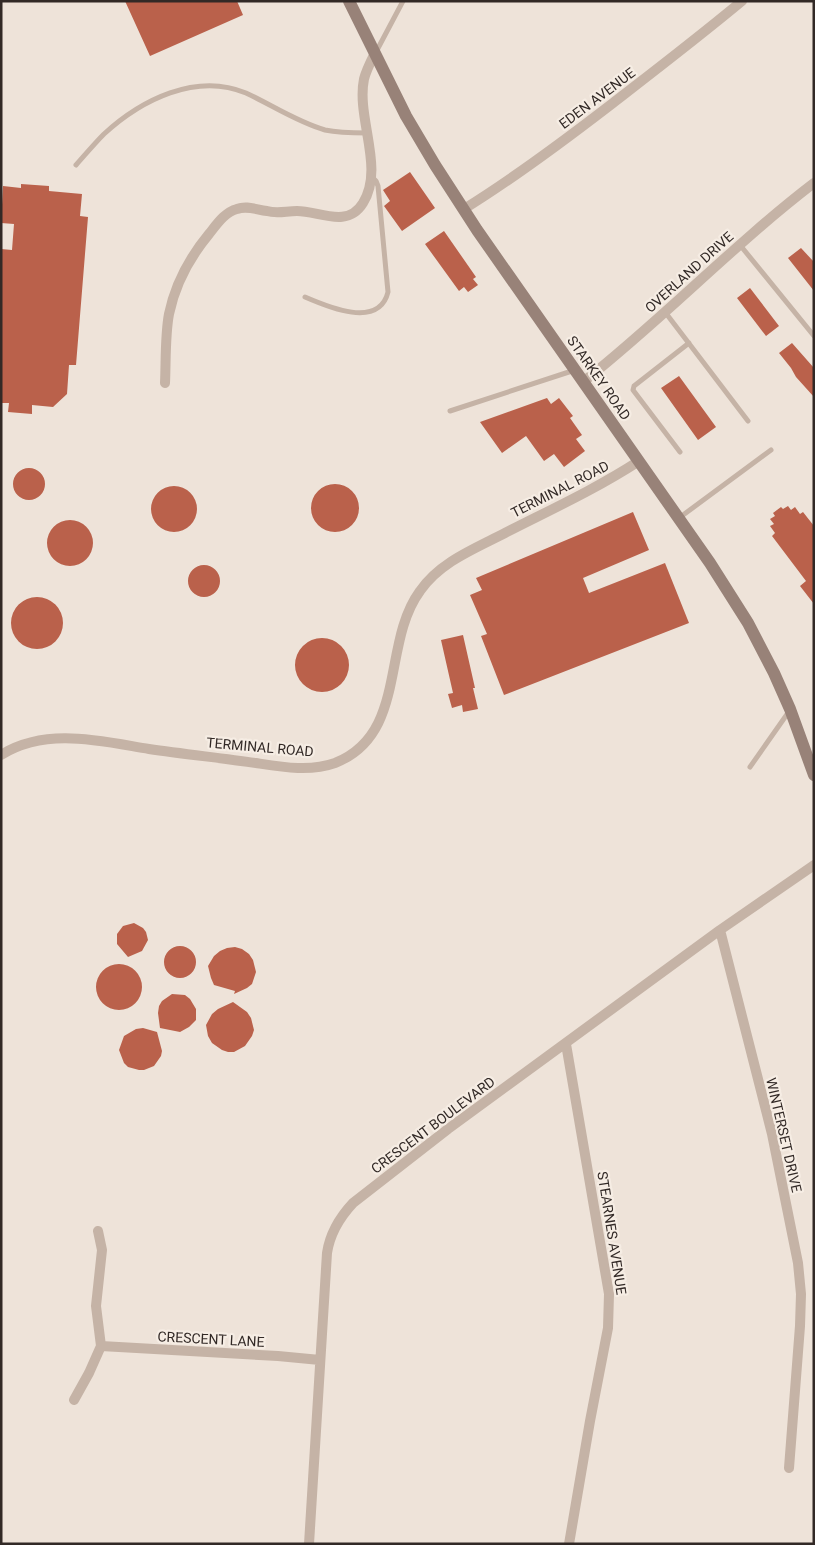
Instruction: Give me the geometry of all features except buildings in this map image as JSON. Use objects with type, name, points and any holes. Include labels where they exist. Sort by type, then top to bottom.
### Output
[{"type":"main road","name":"STARKEY ROAD","points":[[349,1],[374,55],[406,116],[435,165],[583,382],[710,563],[752,630],[790,709],[814,775]]},
{"type":"street","name":"EDEN AVENUE","points":[[464,209],[492,192],[570,136],[702,35],[742,1]]},
{"type":"street","points":[[165,382],[169,315],[178,284],[198,248],[220,221],[235,209],[242,208],[253,208],[278,213],[310,212],[329,218],[347,216],[356,211],[363,203],[370,187],[371,177],[363,92],[364,79],[374,55]]},
{"type":"street","name":"OVERLAND DRIVE","points":[[583,382],[617,355],[740,245],[814,183]]},
{"type":"street","name":"TERMINAL ROAD","points":[[1,755],[26,742],[56,738],[95,740],[281,766],[309,768],[336,762],[350,756],[371,736],[381,718],[387,701],[402,627],[412,602],[432,576],[456,558],[614,478],[639,462]]},
{"type":"street","name":"CRESCENT BOULEVARD","points":[[309,1544],[327,1252],[334,1228],[342,1215],[353,1203],[448,1129],[720,930],[814,865]]},
{"type":"street","name":"WINTERSET DRIVE","points":[[720,930],[772,1134],[798,1263],[800,1326],[789,1468]]},
{"type":"street","name":"STEARNES AVENUE","points":[[566,1044],[609,1294],[608,1328],[568,1544]]},
{"type":"street","points":[[74,1400],[90,1373],[101,1346],[96,1306],[102,1250],[98,1231]]},
{"type":"street","name":"CRESCENT LANE","points":[[101,1346],[320,1360]]},
{"type":"lane","points":[[374,55],[403,1]]},
{"type":"lane","points":[[76,165],[104,134],[129,115],[154,100],[178,90],[199,86],[218,85],[244,93],[326,130],[344,133],[367,133]]},
{"type":"lane","points":[[305,297],[337,310],[368,312],[376,310],[387,298],[381,205],[378,186],[371,177]]},
{"type":"lane","points":[[740,245],[814,336]]},
{"type":"lane","points":[[666,312],[748,421]]},
{"type":"lane","points":[[680,452],[633,390],[634,386],[689,343]]},
{"type":"lane","points":[[450,411],[576,370]]},
{"type":"lane","points":[[679,519],[771,450]]},
{"type":"lane","points":[[750,767],[790,709]]}]
